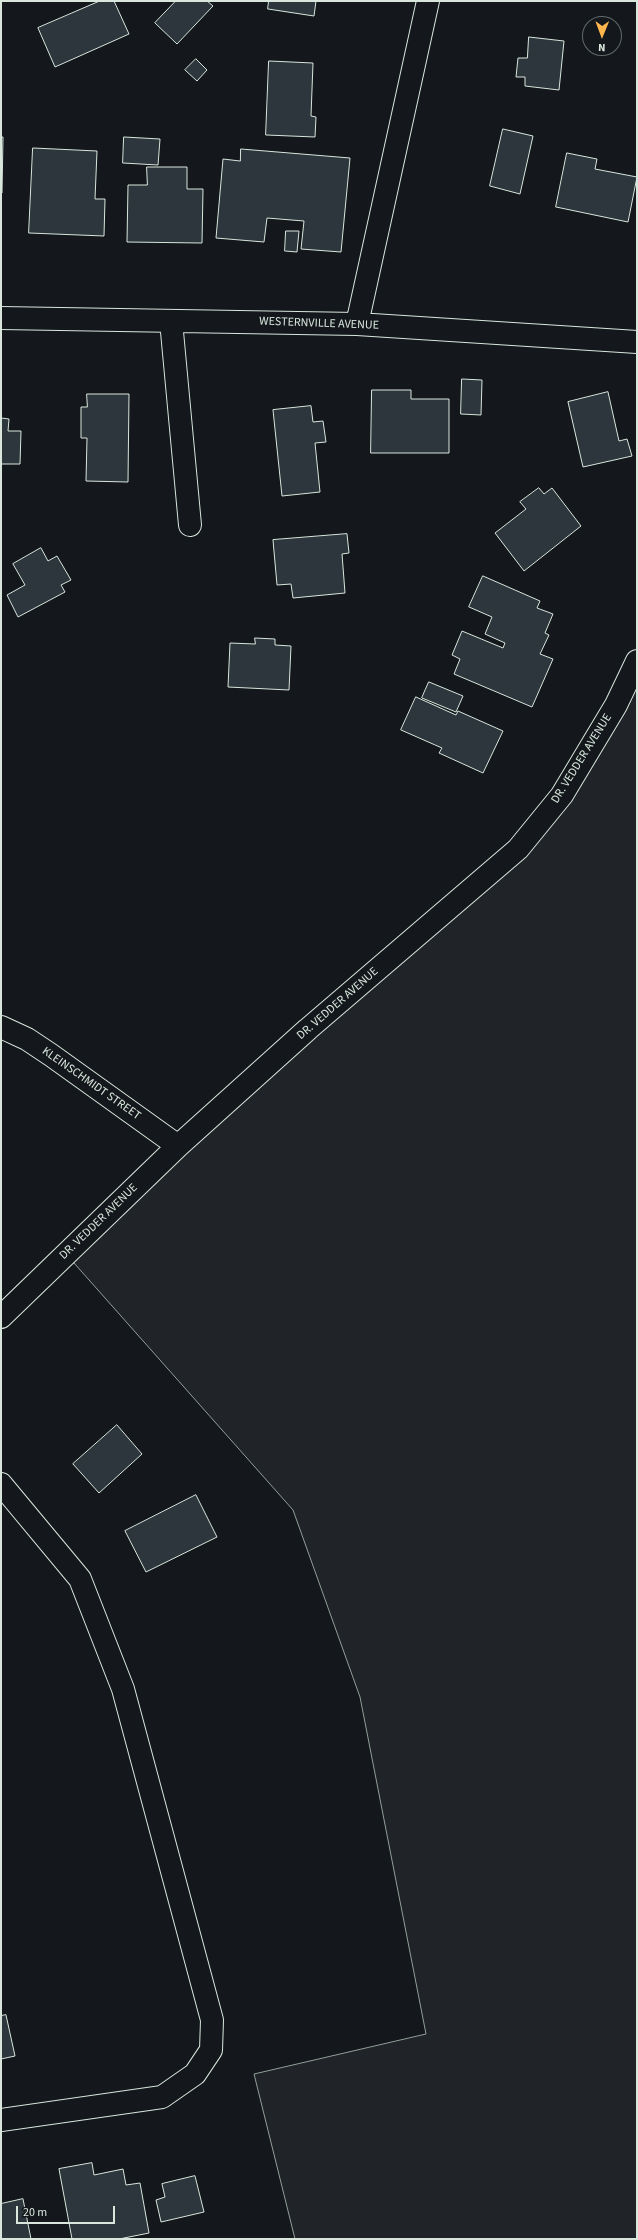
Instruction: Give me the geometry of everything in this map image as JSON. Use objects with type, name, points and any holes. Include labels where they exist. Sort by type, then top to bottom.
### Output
[{"type":"street","points":[[357,324],[428,1]]},
{"type":"street","name":"WESTERNVILLE AVENUE","points":[[1,318],[357,324],[637,342]]},
{"type":"street","points":[[171,321],[190,525]]},
{"type":"street","name":"DR. VEDDER AVENUE","points":[[1,1317],[178,1146],[308,1029],[518,849],[562,795],[616,705],[637,661]]},
{"type":"street","name":"KLEINSCHMIDT STREET","points":[[1,1027],[27,1039],[51,1054],[178,1146]]},
{"type":"street","points":[[1,1484],[80,1580],[123,1689],[212,2020],[211,2050],[195,2074],[162,2097],[1,2120]]},
{"type":"shaded area","points":[[637,661],[637,2239],[295,2239],[254,2074],[426,2034],[360,1697],[293,1510],[66,1254],[518,849]]},
{"type":"building","points":[[100,1],[114,1],[129,34],[55,67],[38,28]]},
{"type":"building","points":[[176,1],[207,1],[213,6],[177,44],[155,23]]},
{"type":"building","points":[[269,1],[316,1],[314,16],[268,9]]},
{"type":"building","points":[[529,37],[564,41],[559,90],[525,86],[525,77],[516,77],[518,58],[527,58]]},
{"type":"building","points":[[196,59],[207,70],[197,81],[185,70]]},
{"type":"building","points":[[269,61],[313,63],[311,116],[316,117],[315,137],[266,135]]},
{"type":"building","points":[[503,129],[533,136],[520,194],[490,186]]},
{"type":"building","points":[[1,137],[3,137],[2,193],[1,193]]},
{"type":"building","points":[[124,137],[160,139],[158,165],[123,163]]},
{"type":"building","points":[[33,148],[97,151],[95,199],[105,199],[104,236],[29,233]]},
{"type":"building","points":[[241,149],[350,158],[341,252],[301,249],[304,221],[267,218],[264,242],[216,238],[223,159],[240,161]]},
{"type":"building","points":[[567,153],[597,159],[595,169],[637,177],[628,222],[556,207]]},
{"type":"building","points":[[147,167],[187,167],[187,189],[203,189],[202,243],[127,242],[128,185],[147,185]]},
{"type":"building","points":[[286,231],[299,231],[297,252],[285,251]]},
{"type":"building","points":[[462,379],[482,380],[481,415],[461,414]]},
{"type":"building","points":[[372,390],[411,390],[411,399],[449,399],[449,453],[371,453]]},
{"type":"building","points":[[608,392],[619,441],[627,439],[632,456],[583,467],[568,402]]},
{"type":"building","points":[[87,394],[129,394],[128,482],[86,481],[87,438],[81,438],[81,407],[87,407]]},
{"type":"building","points":[[311,406],[313,422],[323,421],[326,442],[315,443],[320,492],[282,496],[273,410]]},
{"type":"building","points":[[1,418],[9,419],[8,431],[21,431],[20,464],[1,464]]},
{"type":"building","points":[[539,488],[544,494],[552,488],[581,526],[524,571],[495,533],[526,509],[520,502]]},
{"type":"building","points":[[347,534],[349,553],[342,554],[345,593],[293,598],[291,584],[277,585],[273,540]]},
{"type":"building","points":[[41,548],[48,561],[57,556],[71,580],[61,585],[65,592],[18,617],[7,595],[25,585],[13,564]]},
{"type":"building","points":[[483,576],[540,601],[537,608],[553,614],[545,633],[549,635],[540,654],[553,659],[532,707],[454,674],[460,659],[452,655],[462,631],[503,648],[505,643],[485,634],[492,617],[469,607]]},
{"type":"building","points":[[255,638],[275,639],[275,645],[291,646],[289,690],[228,687],[230,643],[255,644]]},
{"type":"building","points":[[429,682],[463,696],[456,712],[422,698]]},
{"type":"building","points":[[416,697],[456,715],[458,711],[503,731],[483,773],[439,753],[442,748],[401,730]]},
{"type":"building","points":[[117,1425],[142,1454],[99,1493],[73,1464]]},
{"type":"building","points":[[196,1495],[217,1537],[146,1572],[125,1531]]},
{"type":"building","points":[[6,2015],[15,2056],[1,2059],[1,2016]]},
{"type":"building","points":[[92,2163],[94,2175],[123,2169],[126,2185],[140,2183],[149,2233],[119,2239],[72,2239],[59,2169]]},
{"type":"building","points":[[195,2176],[204,2212],[161,2222],[156,2200],[165,2197],[162,2184]]},
{"type":"building","points":[[23,2199],[31,2239],[1,2239],[1,2204]]}]
